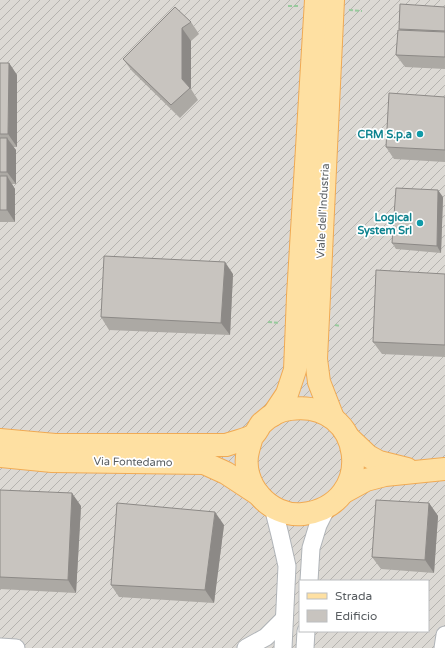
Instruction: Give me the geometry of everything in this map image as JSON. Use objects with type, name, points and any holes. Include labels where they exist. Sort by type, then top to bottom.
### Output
[{"type":"main road","name":"Viale dell'Industria","points":[[273,415],[287,394],[295,370],[316,0]]},
{"type":"main road","name":"Viale dell'Industria","points":[[333,0],[316,359],[319,382],[333,418]]},
{"type":"main road","name":"Via Fontedamo","points":[[266,501],[250,481],[247,466],[247,451],[252,436],[261,424],[273,415],[288,409],[303,407],[319,411],[333,418],[342,427],[348,438],[353,451],[354,465],[344,492]]},
{"type":"main road","name":"Via Fontedamo","points":[[0,440],[55,445],[218,446],[226,445],[252,436]]},
{"type":"main road","name":"Via Fontedamo","points":[[348,438],[368,456],[379,462],[418,471]]},
{"type":"main road","name":"Via Fontedamo","points":[[0,456],[52,461],[204,463],[226,473],[286,513],[300,514],[314,513],[327,507],[344,492],[366,480],[385,475],[445,469]]},
{"type":"street","points":[[266,501],[280,535],[287,566],[283,648]]},
{"type":"street","points":[[309,580],[311,548],[318,525],[327,507]]},
{"type":"street","points":[[251,647],[266,638],[284,619]]},
{"type":"street","points":[[305,648],[306,632]]},
{"type":"street","points":[[443,648],[445,635]]},
{"type":"street","points":[[0,647],[16,648]]},
{"type":"shaded area","points":[[0,0],[445,0],[445,648],[0,648]]},
{"type":"building","points":[[400,4],[445,7],[445,31],[399,29]]},
{"type":"building","points":[[175,7],[191,22],[182,28],[182,79],[190,88],[171,105],[123,59]]},
{"type":"building","points":[[398,30],[445,32],[445,57],[396,55]]},
{"type":"building","points":[[0,63],[9,63],[8,134],[0,134]]},
{"type":"building","name":"CRM S.p.a","points":[[389,93],[445,97],[445,150],[386,147]]},
{"type":"building","points":[[0,138],[7,138],[7,172],[0,172]]},
{"type":"building","points":[[0,176],[7,176],[7,210],[0,210]]},
{"type":"building","name":"Logical System Srl","points":[[396,188],[438,190],[437,246],[392,243]]},
{"type":"building","points":[[104,256],[225,262],[221,323],[101,317]]},
{"type":"building","points":[[376,270],[445,274],[445,345],[373,342]]},
{"type":"building","points":[[0,490],[72,493],[68,580],[0,577]]},
{"type":"building","points":[[376,500],[429,503],[425,560],[372,557]]},
{"type":"building","points":[[117,503],[215,512],[205,590],[111,585]]},
{"type":"place","name":"CRM S.p.a","points":[[420,134]]},
{"type":"place","name":"Logical System Srl","points":[[420,223]]}]
